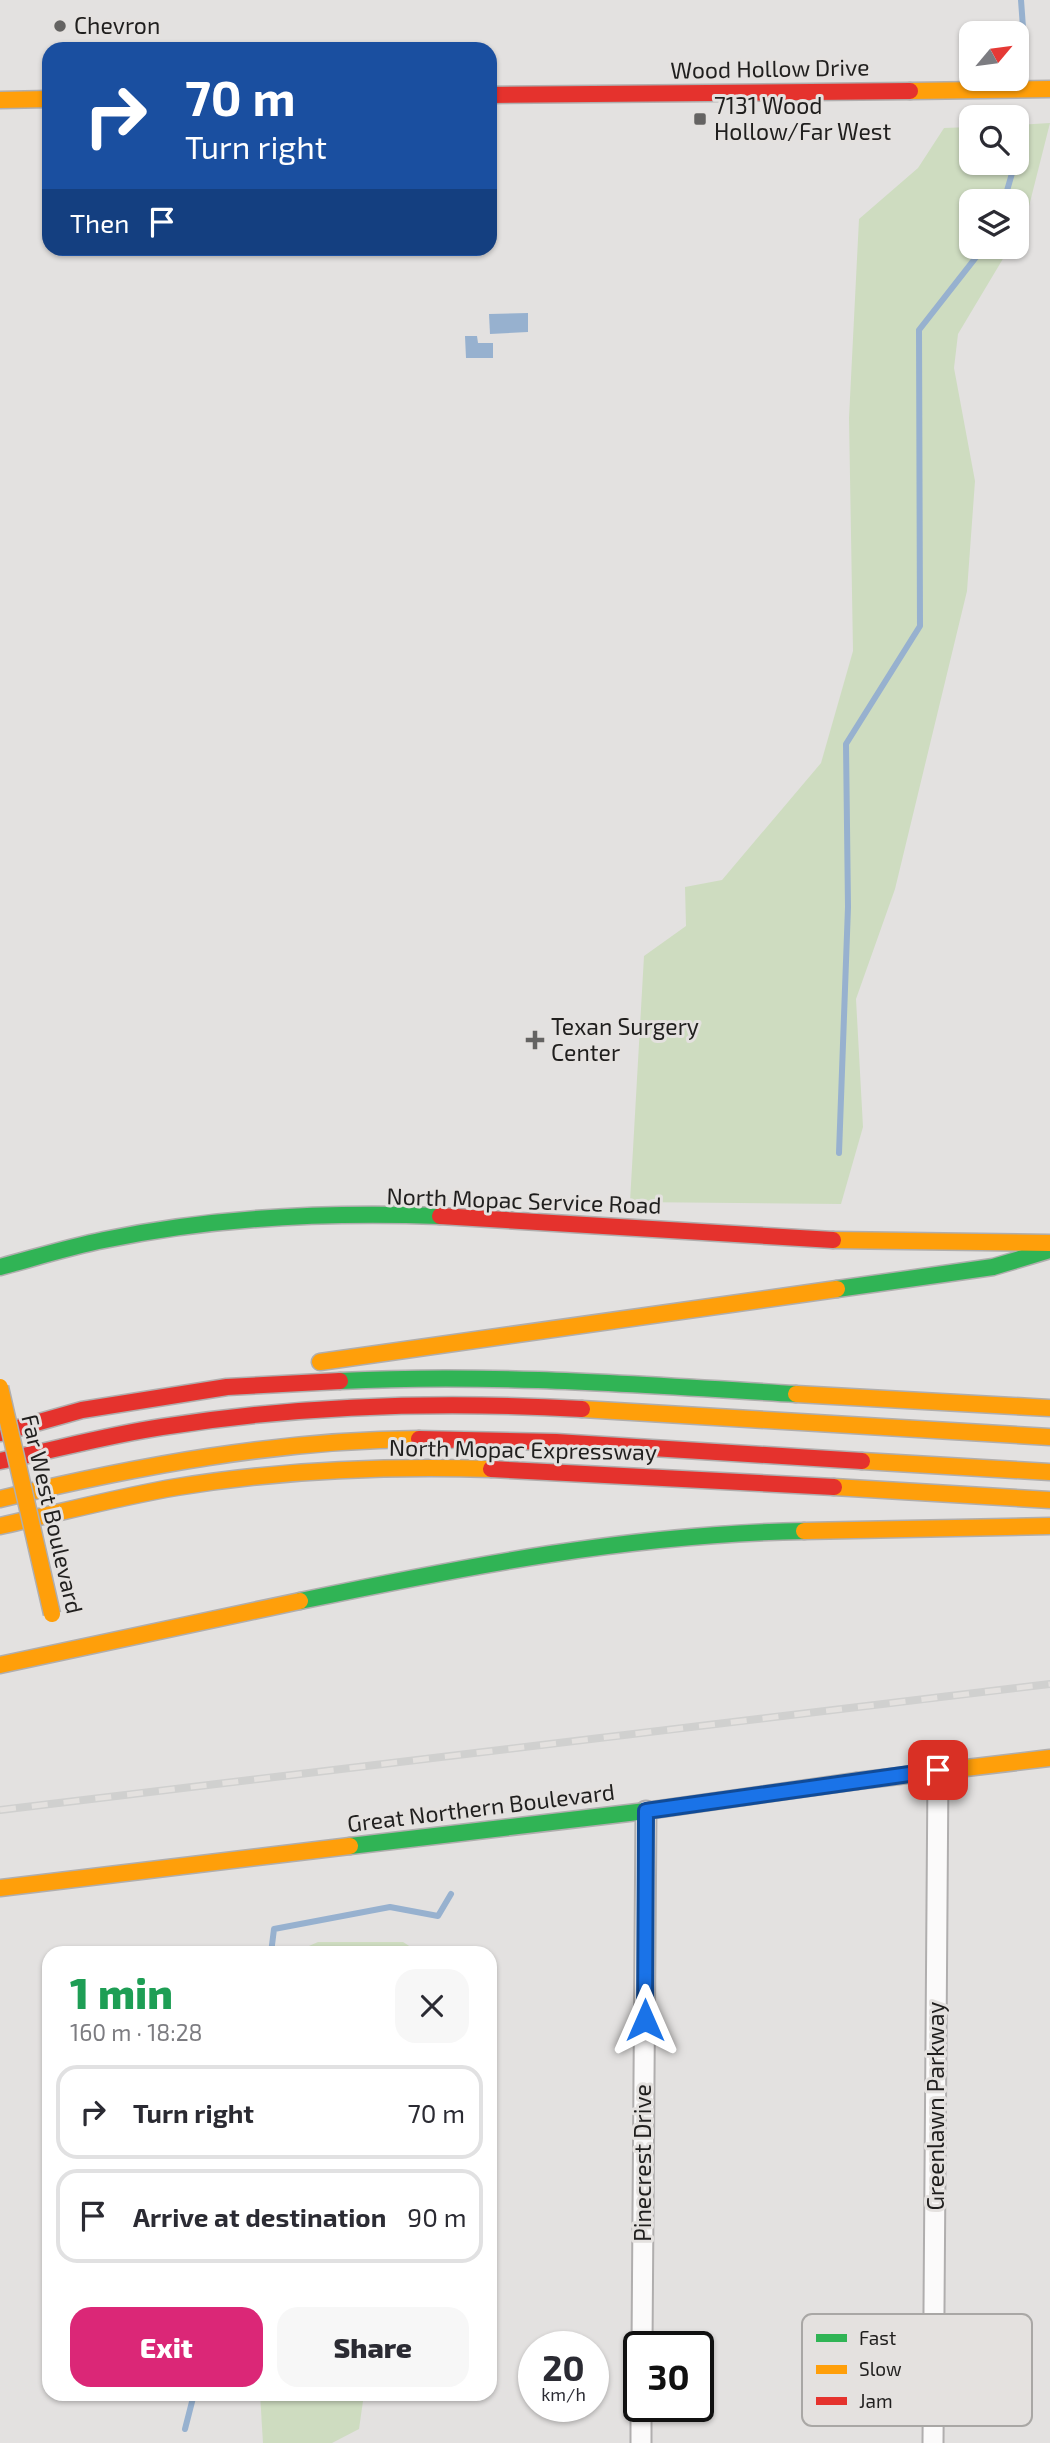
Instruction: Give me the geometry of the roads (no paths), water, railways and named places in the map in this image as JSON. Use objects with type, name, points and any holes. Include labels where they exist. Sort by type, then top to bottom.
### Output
[{"type":"main road","name":"Wood Hollow Drive","points":[[497,94],[1050,89]]},
{"type":"main road","points":[[0,100],[42,99]]},
{"type":"main road","name":"North Mopac Service Road","points":[[0,1267],[151,1231],[244,1221],[330,1217],[594,1225],[913,1243],[1050,1243]]},
{"type":"main road","points":[[227,1387],[313,1363],[993,1267],[1050,1250]]},
{"type":"main road","points":[[0,1433],[82,1410],[227,1387],[420,1377],[520,1377],[1050,1408]]},
{"type":"main road","name":"Far West Boulevard","points":[[0,1387],[56,1632]]},
{"type":"main road","points":[[0,1461],[160,1427],[271,1413],[373,1405],[529,1406],[1050,1437]]},
{"type":"main road","points":[[0,1499],[77,1480],[169,1463],[278,1448],[391,1440],[520,1441],[1050,1472]]},
{"type":"main road","name":"North Mopac Expressway","points":[[0,1526],[177,1487],[297,1473],[425,1467],[584,1471],[1050,1500]]},
{"type":"main road","points":[[0,1665],[56,1632],[577,1549],[683,1537],[790,1531],[1050,1526]]},
{"type":"main road","name":"Great Northern Boulevard","points":[[0,1888],[646,1811],[938,1770],[1050,1758]]},
{"type":"street","name":"Greenlawn Parkway","points":[[934,2314],[938,1770]]},
{"type":"street","name":"Pinecrest Drive","points":[[642,2331],[646,1811]]},
{"type":"street","points":[[641,2422],[641,2443]]},
{"type":"water","points":[[528,313],[528,332],[490,334],[489,314]]},
{"type":"water","points":[[465,336],[477,336],[478,343],[493,343],[493,358],[466,358]]},
{"type":"waterway","points":[[1021,0],[1023,21]]},
{"type":"waterway","points":[[1007,189],[1012,175]]},
{"type":"waterway","points":[[839,1153],[848,907],[846,744],[920,626],[919,330],[975,259]]},
{"type":"waterway","points":[[272,1946],[274,1929],[390,1907],[438,1916],[451,1894]]},
{"type":"waterway","points":[[185,2429],[192,2401]]},
{"type":"railway","points":[[0,1810],[1050,1684]]},
{"type":"place","name":"Chevron","points":[[60,26]]},
{"type":"place","name":"7131 Wood Hollow/Far West","points":[[700,119]]},
{"type":"place","name":"Texan Surgery Center","points":[[535,1040]]}]
